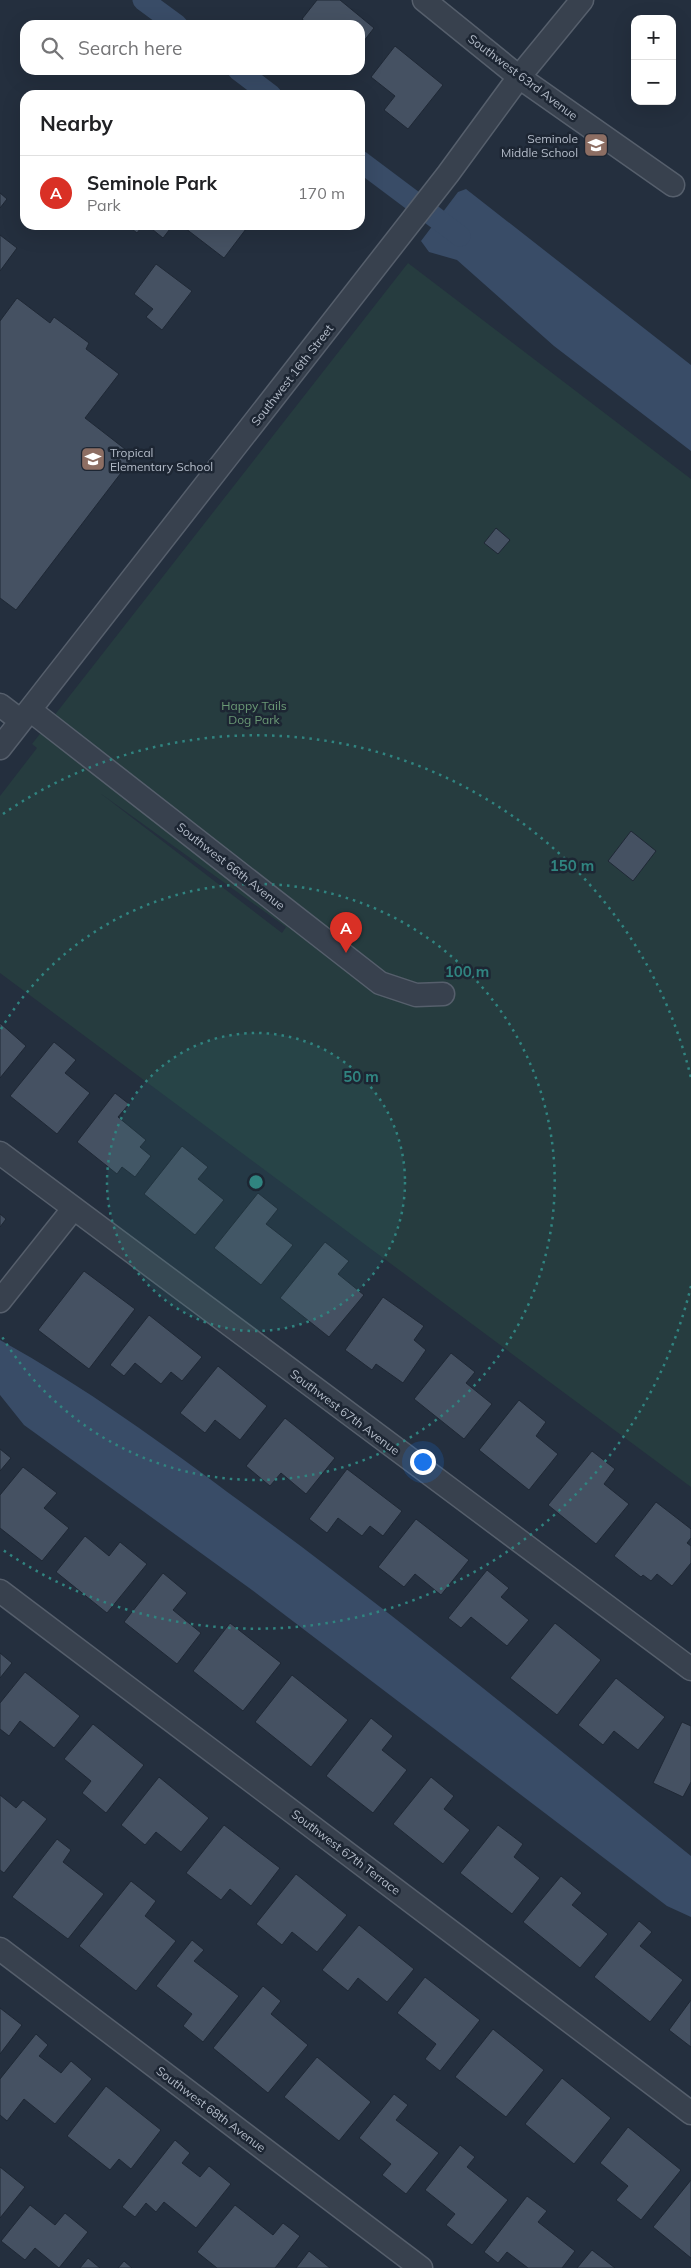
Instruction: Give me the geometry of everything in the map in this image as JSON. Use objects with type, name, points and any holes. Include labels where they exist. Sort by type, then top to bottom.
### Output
[{"type":"street","name":"Southwest 63rd Avenue","points":[[424,0],[519,77],[673,185]]},
{"type":"street","name":"Southwest 16th Street","points":[[0,748],[448,174],[519,77],[582,0]]},
{"type":"street","name":"Southwest 66th Avenue","points":[[0,705],[26,715],[380,982],[416,995],[443,994]]},
{"type":"street","name":"Southwest 67th Avenue","points":[[0,1153],[691,1669]]},
{"type":"street","points":[[0,1301],[73,1209]]},
{"type":"street","name":"Southwest 67th Terrace","points":[[0,1591],[691,2113]]},
{"type":"street","name":"Southwest 68th Avenue","points":[[0,1949],[421,2268]]},
{"type":"green space","name":"Happy Tails Dog Park","points":[[408,263],[691,479],[691,1487],[0,973],[0,796],[37,748],[32,744]],"holes":[[[100,793],[286,927],[282,933]]]},
{"type":"water","points":[[466,189],[691,365],[691,451],[554,346],[457,260],[429,252],[421,241],[458,192]]},
{"type":"water","points":[[0,1340],[63,1377],[123,1417],[298,1544],[468,1676],[691,1856],[691,1917],[667,1906],[252,1590],[24,1425],[0,1395]]},
{"type":"building","points":[[317,0],[340,0],[364,20],[303,20],[302,19]]},
{"type":"building","points":[[365,21],[374,28],[365,40]]},
{"type":"building","points":[[395,46],[443,85],[408,129],[384,110],[395,96],[371,77]]},
{"type":"building","points":[[0,193],[7,199],[0,208]]},
{"type":"building","points":[[153,230],[169,230],[163,238]]},
{"type":"building","points":[[188,230],[245,230],[224,258]]},
{"type":"building","points":[[0,235],[17,248],[0,271]]},
{"type":"building","points":[[156,264],[192,291],[162,330],[146,317],[153,309],[134,294]]},
{"type":"building","points":[[17,298],[50,323],[54,317],[89,343],[86,349],[119,374],[85,418],[134,456],[16,610],[0,598],[0,321]]},
{"type":"building","points":[[496,528],[510,540],[498,554],[484,543]]},
{"type":"building","points":[[631,831],[656,851],[633,881],[608,861]]},
{"type":"building","points":[[0,1023],[26,1046],[0,1078]]},
{"type":"building","points":[[54,1042],[76,1060],[65,1073],[90,1093],[57,1134],[10,1096]]},
{"type":"building","points":[[115,1093],[129,1104],[118,1117],[146,1140],[140,1147],[151,1156],[135,1177],[122,1167],[117,1174],[77,1142]]},
{"type":"building","points":[[182,1146],[208,1167],[198,1179],[224,1200],[195,1235],[144,1194]]},
{"type":"building","points":[[258,1193],[278,1209],[266,1224],[293,1245],[261,1285],[214,1248]]},
{"type":"building","points":[[0,1214],[6,1219],[0,1227]]},
{"type":"building","points":[[325,1242],[349,1261],[338,1274],[364,1295],[329,1337],[280,1298]]},
{"type":"building","points":[[84,1271],[135,1309],[89,1369],[38,1330]]},
{"type":"building","points":[[383,1297],[424,1326],[414,1340],[426,1350],[403,1383],[376,1364],[372,1370],[345,1350]]},
{"type":"building","points":[[149,1315],[202,1357],[182,1381],[171,1372],[161,1384],[135,1363],[124,1376],[110,1365]]},
{"type":"building","points":[[451,1353],[475,1372],[466,1383],[492,1404],[464,1439],[414,1399]]},
{"type":"building","points":[[218,1366],[267,1406],[240,1440],[215,1420],[205,1433],[180,1413]]},
{"type":"building","points":[[519,1400],[546,1422],[536,1436],[558,1454],[529,1490],[479,1450]]},
{"type":"building","points":[[285,1418],[335,1458],[306,1494],[281,1473],[270,1486],[246,1466]]},
{"type":"building","points":[[0,1449],[11,1458],[0,1471]]},
{"type":"building","points":[[592,1451],[615,1469],[604,1484],[629,1504],[596,1544],[548,1505]]},
{"type":"building","points":[[23,1467],[57,1493],[44,1508],[69,1528],[42,1561],[0,1528],[0,1495]]},
{"type":"building","points":[[347,1469],[402,1511],[383,1536],[370,1526],[362,1536],[338,1518],[327,1533],[309,1519]]},
{"type":"building","points":[[656,1502],[691,1529],[691,1538],[687,1543],[691,1546],[691,1563],[672,1586],[657,1574],[651,1581],[643,1575],[641,1577],[614,1556]]},
{"type":"building","points":[[416,1519],[469,1560],[441,1595],[415,1574],[404,1587],[378,1567]]},
{"type":"building","points":[[85,1536],[109,1556],[120,1542],[147,1564],[107,1613],[56,1572]]},
{"type":"building","points":[[487,1570],[509,1588],[501,1597],[529,1620],[507,1646],[471,1617],[461,1628],[448,1618]]},
{"type":"building","points":[[163,1573],[187,1593],[173,1610],[201,1633],[177,1664],[124,1622]]},
{"type":"building","points":[[230,1623],[281,1663],[243,1711],[193,1671]]},
{"type":"building","points":[[555,1623],[601,1660],[557,1715],[510,1678]]},
{"type":"building","points":[[0,1653],[12,1663],[0,1678]]},
{"type":"building","points":[[25,1672],[80,1716],[54,1748],[20,1721],[9,1736],[0,1729],[0,1703]]},
{"type":"building","points":[[292,1675],[348,1720],[311,1767],[255,1722]]},
{"type":"building","points":[[616,1678],[665,1717],[638,1750],[614,1731],[603,1745],[578,1725]]},
{"type":"building","points":[[371,1718],[393,1736],[382,1750],[407,1770],[373,1813],[326,1776]]},
{"type":"building","points":[[682,1722],[691,1726],[691,1782],[683,1797],[653,1783]]},
{"type":"building","points":[[93,1724],[144,1765],[106,1813],[82,1793],[91,1781],[64,1759]]},
{"type":"building","points":[[159,1777],[209,1818],[181,1852],[156,1832],[145,1845],[121,1825]]},
{"type":"building","points":[[431,1777],[454,1796],[444,1809],[470,1830],[443,1864],[393,1824]]},
{"type":"building","points":[[0,1795],[16,1808],[23,1800],[47,1819],[4,1873],[0,1870]]},
{"type":"building","points":[[224,1825],[280,1868],[251,1906],[230,1889],[221,1900],[186,1873]]},
{"type":"building","points":[[498,1825],[523,1844],[514,1857],[540,1878],[512,1914],[460,1873]]},
{"type":"building","points":[[57,1839],[71,1850],[63,1862],[104,1894],[68,1939],[12,1897]]},
{"type":"building","points":[[296,1874],[347,1915],[317,1952],[292,1932],[282,1945],[256,1924]]},
{"type":"building","points":[[561,1876],[582,1893],[572,1905],[608,1934],[580,1968],[523,1922]]},
{"type":"building","points":[[131,1881],[156,1901],[145,1916],[176,1941],[136,1991],[79,1946]]},
{"type":"building","points":[[639,1921],[652,1932],[640,1946],[683,1980],[650,2022],[594,1977]]},
{"type":"building","points":[[359,1925],[414,1969],[387,2002],[358,1978],[348,1991],[322,1970]]},
{"type":"building","points":[[192,1940],[204,1950],[194,1961],[239,1996],[203,2042],[183,2026],[192,2014],[156,1986]]},
{"type":"building","points":[[425,1977],[480,2020],[440,2071],[425,2059],[436,2044],[397,2013]]},
{"type":"building","points":[[263,1986],[281,2001],[271,2014],[308,2045],[268,2093],[213,2048]]},
{"type":"building","points":[[691,2000],[691,2047],[669,2030]]},
{"type":"building","points":[[0,2008],[22,2025],[0,2054]]},
{"type":"building","points":[[493,2029],[544,2070],[506,2117],[455,2077]]},
{"type":"building","points":[[36,2034],[48,2045],[39,2056],[61,2073],[71,2061],[92,2079],[55,2124],[24,2099],[7,2121],[0,2115],[0,2079]]},
{"type":"building","points":[[317,2057],[371,2102],[339,2141],[284,2097]]},
{"type":"building","points":[[562,2078],[611,2118],[574,2164],[525,2124]]},
{"type":"building","points":[[106,2086],[161,2130],[131,2169],[119,2159],[110,2170],[67,2136]]},
{"type":"building","points":[[394,2094],[408,2105],[396,2120],[439,2153],[406,2194],[382,2175],[391,2164],[359,2138]]},
{"type":"building","points":[[628,2127],[681,2170],[641,2220],[616,2200],[628,2186],[600,2163]]},
{"type":"building","points":[[175,2140],[190,2153],[182,2163],[200,2177],[209,2166],[231,2184],[196,2228],[164,2202],[156,2212],[146,2203],[135,2217],[122,2207]]},
{"type":"building","points":[[460,2145],[475,2157],[467,2167],[508,2200],[472,2245],[446,2225],[455,2214],[425,2190]]},
{"type":"building","points":[[0,2167],[25,2187],[0,2218]]},
{"type":"building","points":[[691,2180],[691,2258],[653,2227]]},
{"type":"building","points":[[527,2196],[547,2211],[538,2222],[575,2251],[562,2268],[528,2268],[507,2252],[498,2263],[484,2252]]},
{"type":"building","points":[[30,2205],[55,2225],[65,2213],[88,2232],[59,2268],[35,2248],[25,2260],[1,2241]]},
{"type":"building","points":[[235,2205],[273,2235],[283,2223],[300,2236],[275,2268],[217,2268],[197,2252]]},
{"type":"building","points":[[592,2250],[615,2268],[577,2268]]},
{"type":"building","points":[[309,2251],[330,2268],[296,2268]]},
{"type":"building","points":[[88,2258],[100,2268],[80,2268]]},
{"type":"building","points":[[124,2261],[132,2268],[118,2268]]},
{"type":"waterway","points":[[143,0],[170,20]]},
{"type":"waterway","points":[[245,75],[264,90]]},
{"type":"waterway","points":[[365,165],[460,236]]},
{"type":"place","name":"Seminole Middle School","points":[[596,145]]},
{"type":"place","name":"Tropical Elementary School","points":[[93,459]]},
{"type":"place","name":"Seminole Park","points":[[346,953]]}]
